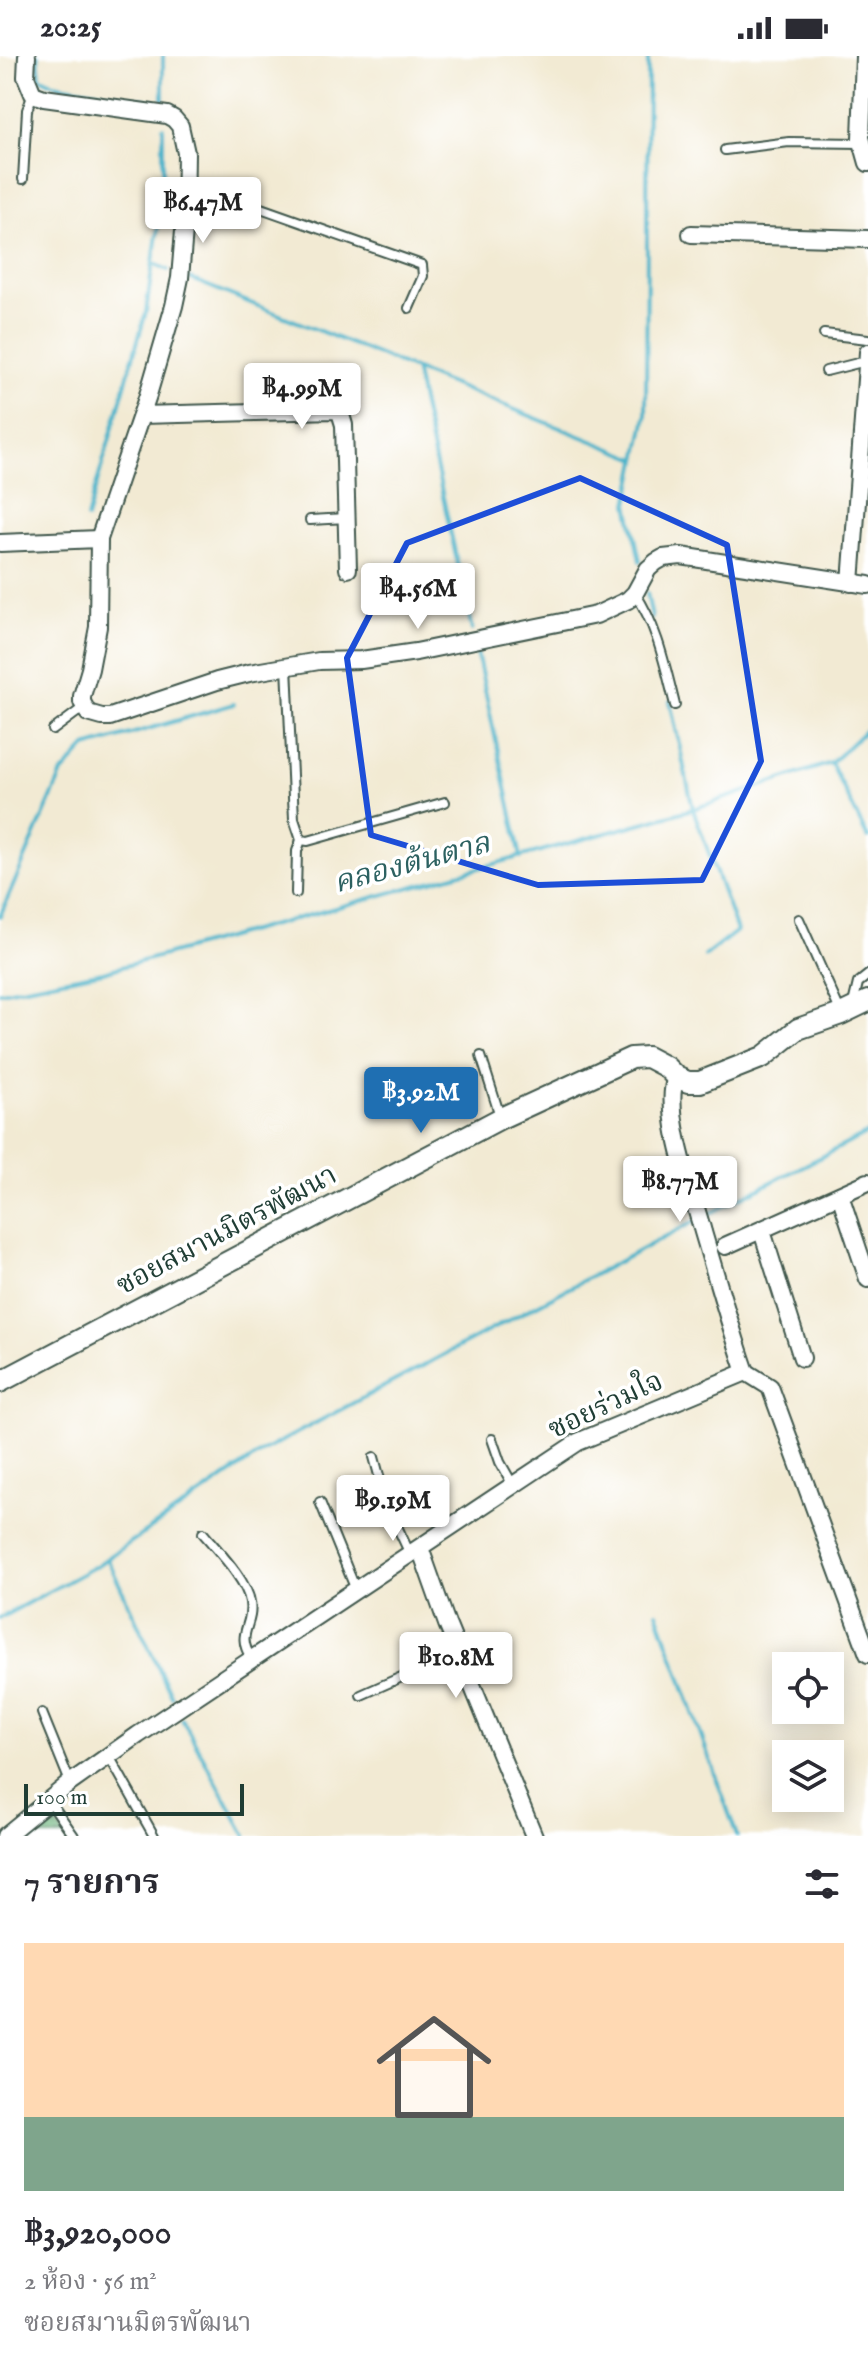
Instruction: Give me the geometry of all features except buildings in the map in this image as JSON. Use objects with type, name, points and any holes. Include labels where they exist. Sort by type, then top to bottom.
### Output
[{"type":"street","points":[[27,56],[26,77],[33,94],[167,115],[180,126],[184,135],[187,182],[180,278],[166,335],[99,539],[98,627],[82,696],[84,707],[95,716],[110,717],[217,681],[287,666],[361,660],[462,644],[596,615],[619,605],[635,593],[648,569],[671,556],[860,584],[868,352]]},
{"type":"street","points":[[864,56],[862,143],[868,163]]},
{"type":"street","points":[[691,234],[868,239]]},
{"type":"street","points":[[141,415],[340,412],[344,425],[348,569]]},
{"type":"street","points":[[0,543],[99,539]]},
{"type":"street","points":[[854,1008],[798,1029],[763,1057],[726,1073],[700,1082],[688,1082],[676,1077],[673,1083],[673,1114],[690,1187],[746,1372],[770,1387],[868,1654]]},
{"type":"street","name":"ซอยสมานมิตรพัฒนา","points":[[0,1382],[501,1118],[631,1058],[647,1057],[666,1067],[676,1077]]},
{"type":"street","points":[[725,1246],[868,1182]]},
{"type":"street","points":[[840,1195],[868,1279]]},
{"type":"street","points":[[762,1231],[802,1358]]},
{"type":"street","name":"ซอยร่วมใจ","points":[[5,1836],[109,1755],[578,1442],[746,1372]]},
{"type":"street","points":[[415,1551],[534,1836]]},
{"type":"lane","points":[[23,179],[27,110],[33,94]]},
{"type":"lane","points":[[725,150],[789,142],[862,143]]},
{"type":"lane","points":[[187,182],[422,265],[423,276],[409,308]]},
{"type":"lane","points":[[824,334],[868,339]]},
{"type":"lane","points":[[826,371],[867,371]]},
{"type":"lane","points":[[256,412],[257,375]]},
{"type":"lane","points":[[310,520],[347,518]]},
{"type":"lane","points":[[635,593],[649,614],[658,638],[675,705]]},
{"type":"lane","points":[[287,666],[294,819],[301,840],[308,841],[445,802]]},
{"type":"lane","points":[[53,730],[84,707]]},
{"type":"lane","points":[[296,893],[297,851],[301,840]]},
{"type":"lane","points":[[799,919],[854,1008]]},
{"type":"lane","points":[[854,1008],[858,983],[868,975]]},
{"type":"lane","points":[[481,1056],[501,1118]]},
{"type":"lane","points":[[492,1439],[513,1485]]},
{"type":"lane","points":[[374,1457],[387,1505],[415,1551]]},
{"type":"lane","points":[[320,1502],[356,1590]]},
{"type":"lane","points":[[203,1533],[249,1594],[251,1608],[243,1640],[251,1658]]},
{"type":"lane","points":[[361,1695],[458,1652]]},
{"type":"lane","points":[[42,1713],[70,1783]]},
{"type":"lane","points":[[109,1755],[154,1836]]},
{"type":"lane","points":[[49,1800],[74,1836]]},
{"type":"highlighted area","points":[[580,478],[727,545],[761,761],[702,880],[538,885],[371,835],[347,658],[407,543]]},
{"type":"green space","points":[[51,1815],[64,1836],[35,1836],[32,1831],[40,1816]]},
{"type":"waterway","points":[[38,56],[40,77],[54,84],[163,103],[163,56]]},
{"type":"waterway","points":[[640,561],[628,504],[646,416],[648,56]]},
{"type":"waterway","points":[[87,518],[146,312],[163,192],[163,127]]},
{"type":"waterway","points":[[153,263],[168,270]]},
{"type":"waterway","points":[[191,279],[637,459]]},
{"type":"waterway","points":[[415,369],[472,630]]},
{"type":"waterway","points":[[647,593],[652,618]]},
{"type":"waterway","points":[[477,653],[521,857]]},
{"type":"waterway","points":[[670,701],[693,809],[737,931],[705,956]]},
{"type":"waterway","points":[[0,916],[62,773],[86,747],[234,704]]},
{"type":"waterway","name":"คลองต้นตาล","points":[[831,763],[868,728]]},
{"type":"waterway","name":"คลองต้นตาล","points":[[0,992],[103,972],[693,809],[831,763],[868,838]]},
{"type":"waterway","points":[[703,1217],[868,1133]]},
{"type":"waterway","points":[[0,1618],[96,1566],[265,1450],[695,1221]]},
{"type":"waterway","points":[[107,1558],[172,1697]]},
{"type":"waterway","points":[[657,1612],[737,1836]]},
{"type":"waterway","points":[[182,1719],[246,1836]]}]
